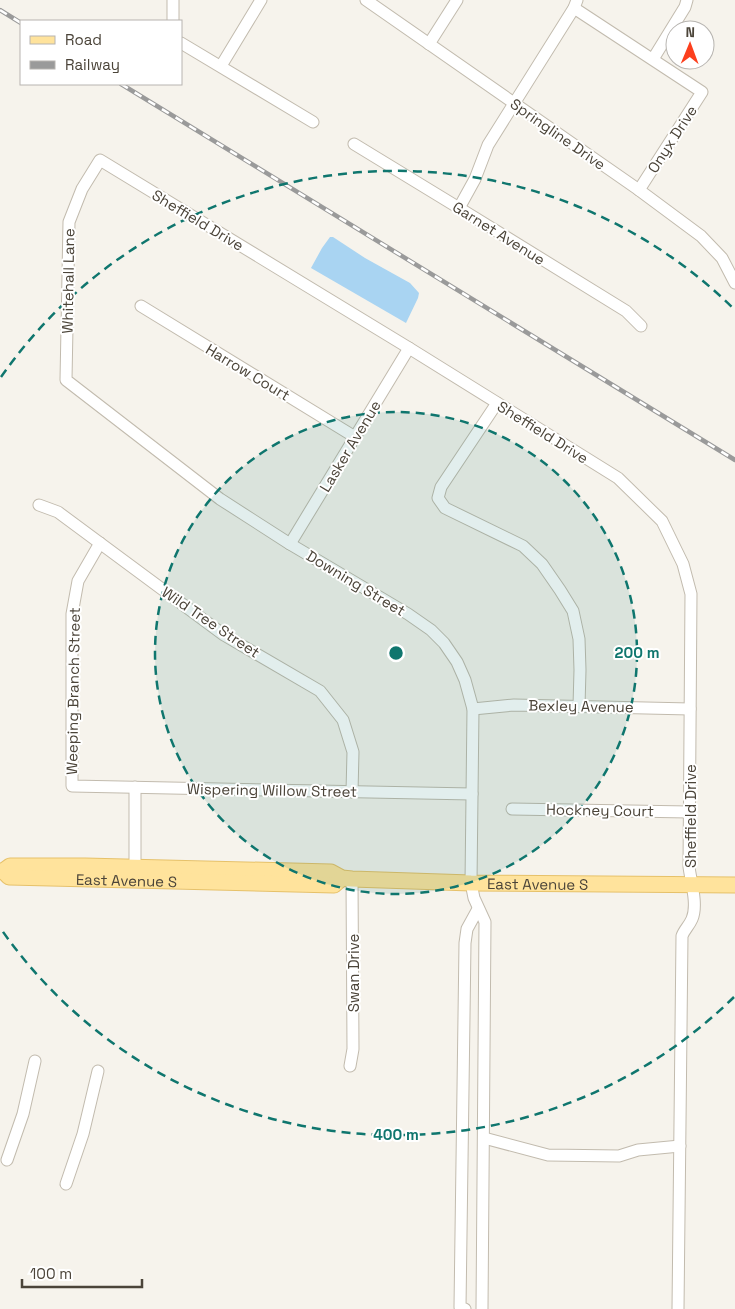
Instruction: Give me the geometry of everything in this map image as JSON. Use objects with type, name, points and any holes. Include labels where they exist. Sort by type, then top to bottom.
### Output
[{"type":"main road","name":"East Avenue S","points":[[347,878],[334,885],[9,877],[1,871],[10,866],[134,868],[331,872],[347,878],[471,883],[735,885]]},
{"type":"street","points":[[173,0],[173,20]]},
{"type":"street","points":[[221,66],[262,0]]},
{"type":"street","name":"Springline Drive","points":[[366,0],[702,236],[722,258],[735,283]]},
{"type":"street","points":[[429,44],[457,0]]},
{"type":"street","points":[[653,59],[685,7],[687,0]]},
{"type":"street","points":[[459,208],[475,179],[488,145],[575,4]]},
{"type":"street","name":"Onyx Drive","points":[[575,4],[702,92],[638,190]]},
{"type":"street","points":[[182,44],[313,122]]},
{"type":"street","name":"Garnet Avenue","points":[[354,144],[626,311],[641,326]]},
{"type":"street","name":"Sheffield Drive","points":[[100,160],[618,478],[662,521],[683,564],[691,594],[689,867],[694,911],[691,921],[682,936],[678,1309]]},
{"type":"street","name":"Whitehall Lane","points":[[66,380],[69,222],[82,189],[100,160]]},
{"type":"street","name":"Harrow Court","points":[[141,306],[355,437]]},
{"type":"street","name":"Lasker Avenue","points":[[290,544],[409,348]]},
{"type":"street","name":"Downing Street","points":[[66,380],[220,499],[432,630],[444,643],[465,680],[472,709],[471,883],[474,898],[485,922],[482,1309]]},
{"type":"street","points":[[497,403],[441,488],[438,498],[445,508],[523,546],[542,564],[556,584],[573,611],[579,640],[579,706]]},
{"type":"street","name":"Wild Tree Street","points":[[39,505],[58,512],[224,635],[320,691],[343,720],[353,752],[352,792]]},
{"type":"street","name":"Weeping Branch Street","points":[[72,786],[72,614],[78,581],[100,543]]},
{"type":"street","name":"Bexley Avenue","points":[[472,709],[514,705],[690,709]]},
{"type":"street","name":"Wispering Willow Street","points":[[72,786],[472,794]]},
{"type":"street","points":[[73,879],[87,873],[134,872],[134,787]]},
{"type":"street","name":"Hockney Court","points":[[512,809],[689,812]]},
{"type":"street","name":"Swan Drive","points":[[347,878],[353,1049],[350,1066]]},
{"type":"street","points":[[465,1309],[460,1307],[465,943],[467,929],[478,909]]},
{"type":"street","points":[[7,1160],[23,1114],[35,1061]]},
{"type":"street","points":[[66,1184],[84,1134],[98,1071]]},
{"type":"street","points":[[484,1138],[548,1155],[619,1156],[638,1150],[680,1146]]},
{"type":"water","points":[[330,237],[410,283],[419,293],[406,323],[311,268]]},
{"type":"railway","points":[[0,10],[20,22]]},
{"type":"railway","points":[[123,85],[735,460]]}]
